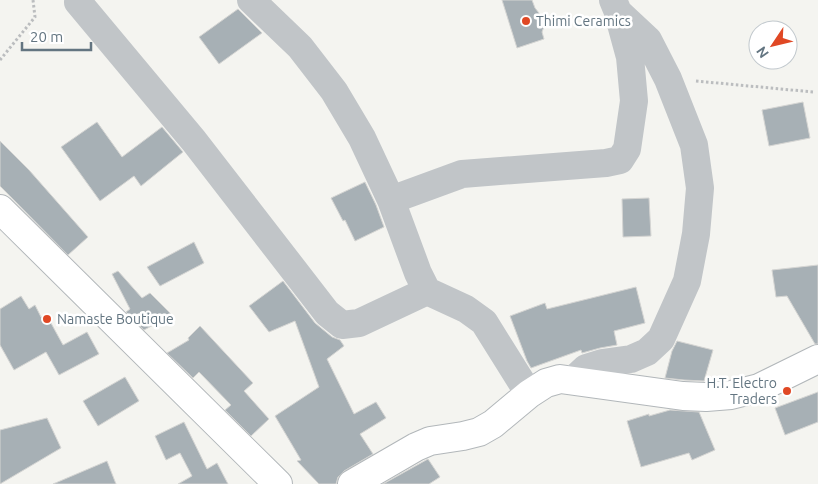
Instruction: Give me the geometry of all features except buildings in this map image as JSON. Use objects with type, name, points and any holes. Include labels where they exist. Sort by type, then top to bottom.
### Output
[{"type":"main road","points":[[0,209],[278,484]]},
{"type":"main road","points":[[352,484],[416,447],[430,441],[479,432],[493,424],[529,394],[546,383],[560,379],[683,396],[706,397],[731,395],[759,388],[818,359]]},
{"type":"street","points":[[251,0],[300,47],[334,91],[362,138],[391,200],[418,273],[427,291],[466,308],[484,322],[529,394]]},
{"type":"street","points":[[78,2],[194,141],[327,314],[342,325],[359,323],[427,291]]},
{"type":"street","points":[[391,200],[462,174],[606,163],[620,160],[627,149],[634,101],[630,57],[615,6]]},
{"type":"street","points":[[573,380],[586,368],[602,363],[631,359],[647,352],[661,339],[687,280],[696,234],[700,188],[694,145],[668,79],[648,40],[615,6]]},
{"type":"path","points":[[0,60],[34,18],[33,0]]},
{"type":"path","points":[[668,79],[812,92]]},
{"type":"place","name":"Thimi Ceramics","points":[[526,21]]},
{"type":"place","name":"Namaste Boutique","points":[[47,319]]},
{"type":"place","name":"H.T. Electro Traders","points":[[787,391]]}]
